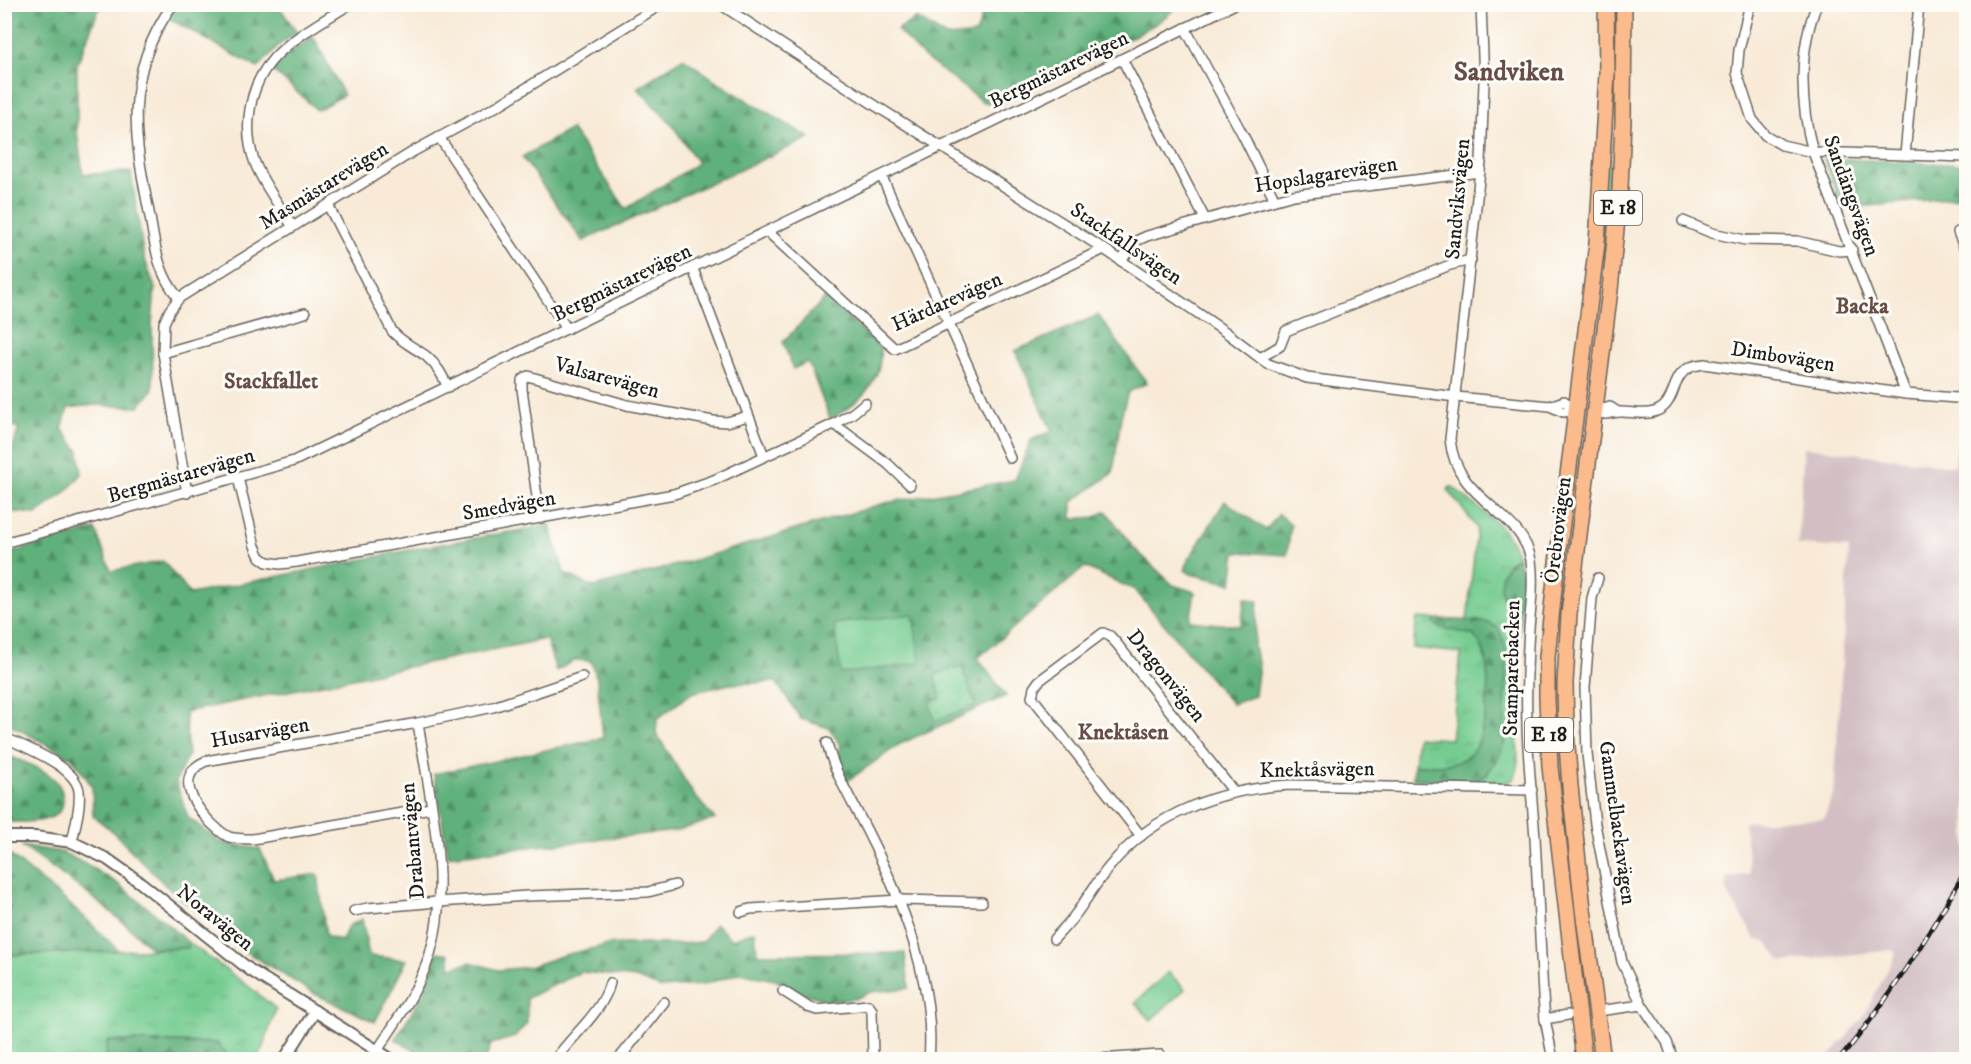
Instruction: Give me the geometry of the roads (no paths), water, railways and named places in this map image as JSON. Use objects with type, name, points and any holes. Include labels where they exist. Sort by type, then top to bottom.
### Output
[{"type":"highway","name":"Örebrovägen","points":[[1584,1059],[1554,807],[1547,698],[1547,657],[1598,243],[1607,73],[1606,4]]},
{"type":"highway","name":"Örebrovägen","points":[[1604,1059],[1581,887],[1564,708],[1569,614],[1610,290],[1620,189],[1624,4]]},
{"type":"highway","points":[[1577,410],[1595,411]]},
{"type":"street","points":[[173,4],[156,32],[147,54],[140,77],[135,112],[138,159],[160,267],[170,288],[178,298],[164,323],[163,353],[187,493]]},
{"type":"street","points":[[293,227],[255,162],[249,115],[252,99],[258,82],[275,57],[303,34],[350,4]]},
{"type":"street","name":"Masmästarevägen","points":[[178,298],[439,137],[499,105],[662,4]]},
{"type":"street","name":"Stackfallsvägen","points":[[720,4],[1104,249],[1227,333],[1268,364],[1307,378],[1456,397],[1550,406],[1564,401],[1577,410]]},
{"type":"street","name":"Bergmästarevägen","points":[[4,543],[294,461],[1235,4]]},
{"type":"street","name":"Sandviksvägen","points":[[1456,397],[1480,172],[1484,82],[1481,4]]},
{"type":"street","points":[[1750,4],[1739,50],[1737,73],[1752,119],[1765,135],[1782,145],[1814,152],[1966,157]]},
{"type":"street","name":"Sandängsvägen","points":[[1817,4],[1808,30],[1804,64],[1804,106],[1814,152],[1905,394]]},
{"type":"street","points":[[1905,154],[1918,4]]},
{"type":"street","points":[[1185,28],[1275,198]]},
{"type":"street","points":[[1122,59],[1205,219]]},
{"type":"street","points":[[439,137],[567,329]]},
{"type":"street","name":"Hopslagarevägen","points":[[1121,261],[1136,241],[1147,236],[1275,198],[1480,172]]},
{"type":"street","points":[[882,177],[1010,458]]},
{"type":"street","points":[[328,205],[392,331],[399,339],[426,356],[438,369],[448,387]]},
{"type":"street","points":[[1683,221],[1712,233],[1745,240],[1797,241],[1839,250],[1852,250]]},
{"type":"street","name":"Härdarevägen","points":[[768,232],[895,349],[1104,249]]},
{"type":"street","points":[[1958,232],[1966,252]]},
{"type":"street","points":[[1260,358],[1280,346],[1286,331],[1450,265],[1471,260]]},
{"type":"street","points":[[693,268],[764,456]]},
{"type":"street","points":[[163,353],[306,313]]},
{"type":"street","name":"Dimbovägen","points":[[1595,411],[1609,416],[1618,412],[1650,413],[1662,409],[1671,400],[1679,377],[1690,367],[1704,364],[1905,394],[1956,398],[1966,396]]},
{"type":"street","name":"Valsarevägen","points":[[540,518],[522,389],[522,380],[528,376],[627,405],[693,417],[728,422],[748,416]]},
{"type":"street","name":"Stamparebacken","points":[[1456,397],[1450,439],[1452,456],[1460,474],[1474,492],[1512,525],[1523,541],[1530,558],[1532,578],[1527,666],[1527,725],[1545,1019],[1553,1059]]},
{"type":"street","name":"Smedvägen","points":[[238,478],[260,557],[267,562],[274,563],[297,562],[674,494],[714,480],[834,424],[865,403]]},
{"type":"street","points":[[834,424],[888,464],[910,485]]},
{"type":"street","name":"Gammelbackavägen","points":[[1598,578],[1592,598],[1586,687],[1589,787],[1617,942],[1629,980],[1642,1005],[1667,1042],[1673,1059]]},
{"type":"street","name":"Dragonvägen","points":[[1141,836],[1032,696],[1039,681],[1102,633],[1110,636],[1117,644],[1234,792]]},
{"type":"street","name":"Husarvägen","points":[[431,808],[253,839],[239,839],[228,837],[200,811],[189,788],[189,776],[194,766],[206,761],[418,723],[493,707],[582,677]]},
{"type":"street","name":"Drabantvägen","points":[[377,1051],[411,998],[422,975],[436,930],[437,854],[418,723]]},
{"type":"street","points":[[4,737],[64,768],[74,778],[79,788],[79,800],[72,842]]},
{"type":"street","points":[[827,743],[833,765],[900,900],[921,975],[930,1027],[929,1059]]},
{"type":"street","name":"Knektåsvägen","points":[[1054,939],[1076,914],[1111,864],[1141,836],[1187,808],[1215,797],[1263,786],[1290,785],[1532,790]]},
{"type":"street","name":"Noravägen","points":[[4,837],[35,837],[72,842],[107,859],[250,970],[392,1059]]},
{"type":"street","points":[[354,911],[528,896],[648,892],[675,885]]},
{"type":"street","points":[[741,912],[750,909],[900,900],[982,902]]},
{"type":"street","points":[[555,1059],[601,1005],[610,983]]},
{"type":"street","points":[[783,991],[817,1010],[868,1005],[872,1010],[873,1059]]},
{"type":"street","points":[[618,1059],[664,1002]]},
{"type":"street","points":[[1605,1010],[1642,1005]]},
{"type":"street","points":[[284,1059],[315,1011]]},
{"type":"street","points":[[1545,1019],[1568,1015]]},
{"type":"street","points":[[1083,1059],[1160,1055]]},
{"type":"railway","points":[[1839,1060],[1907,968],[1966,870]]},
{"type":"district","name":"Sandviken","points":[[1509,72]]},
{"type":"district","name":"Backa","points":[[1862,306]]},
{"type":"district","name":"Stackfallet","points":[[271,381]]},
{"type":"district","name":"Knektåsen","points":[[1123,732]]}]
